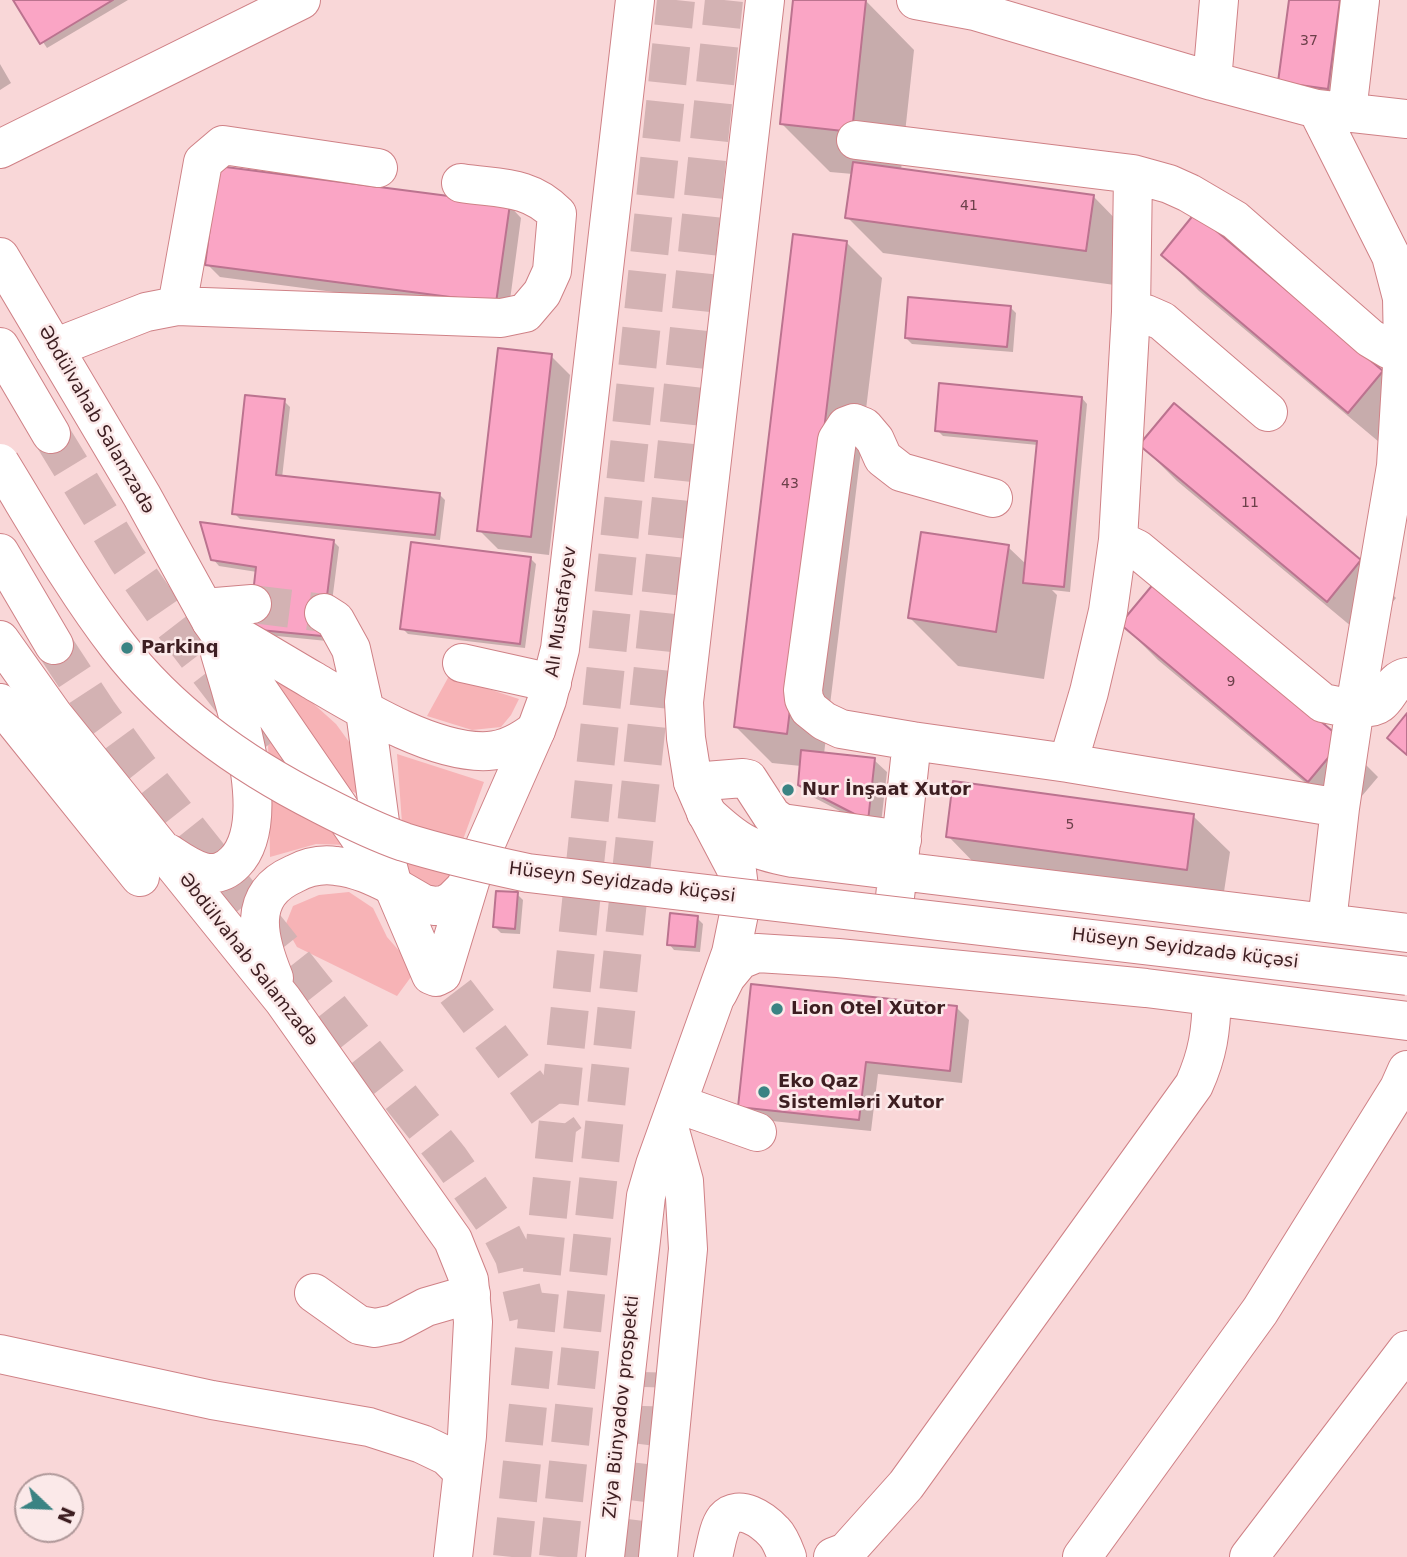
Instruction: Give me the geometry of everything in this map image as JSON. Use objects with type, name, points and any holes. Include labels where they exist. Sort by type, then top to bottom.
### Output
[{"type":"street","points":[[0,149],[301,0]]},
{"type":"street","name":"Alı Mustafayev","points":[[207,614],[393,886],[424,904],[444,905],[458,895],[472,875],[536,730],[552,683],[564,615],[635,0]]},
{"type":"street","points":[[628,54],[647,0]]},
{"type":"street","points":[[748,0],[754,22],[757,62]]},
{"type":"street","points":[[659,1557],[688,1249],[684,1181],[674,1116],[705,1020],[731,953],[741,904],[737,871],[699,797],[686,738],[685,679],[765,0]]},
{"type":"street","points":[[916,0],[976,5],[1212,81],[1332,111],[1407,119]]},
{"type":"street","points":[[1212,81],[1219,0]]},
{"type":"street","points":[[1326,922],[1355,707],[1401,468],[1402,298],[1391,256],[1332,111],[1360,0]]},
{"type":"street","points":[[856,139],[1133,174],[1169,184],[1236,220],[1370,338],[1390,350],[1403,350]]},
{"type":"street","points":[[177,306],[203,162],[223,145],[378,168]]},
{"type":"street","points":[[1068,763],[1089,692],[1108,611],[1118,540],[1131,312],[1133,174]]},
{"type":"street","points":[[54,348],[146,312],[177,306],[501,318],[525,313],[542,293],[552,271],[557,214],[544,200],[529,193],[461,183]]},
{"type":"street","name":"Əbdülvahab Salamzadə","points":[[0,257],[135,484],[207,614]]},
{"type":"street","points":[[1131,312],[1146,314],[1161,321],[1268,412]]},
{"type":"street","points":[[0,347],[51,435]]},
{"type":"street","points":[[993,498],[901,471],[883,458],[875,440],[864,427],[854,423],[846,426],[837,440],[803,690],[809,709],[824,721],[841,729],[1340,808]]},
{"type":"street","name":"Hüseyn Seyidzadə küçəsi","points":[[0,463],[96,616],[149,681],[176,707],[239,759],[269,778],[361,825],[403,842],[528,873],[1407,976]]},
{"type":"street","points":[[1118,540],[1137,549],[1323,703],[1374,707],[1381,703],[1394,684],[1402,677],[1407,677]]},
{"type":"street","points":[[0,553],[54,645]]},
{"type":"street","points":[[207,614],[252,604]]},
{"type":"street","points":[[324,613],[335,620],[351,649],[365,711],[384,852],[393,886],[428,971],[436,977],[442,974],[472,875]]},
{"type":"street","points":[[207,614],[365,711],[421,737],[457,747],[487,751],[520,742],[536,730]]},
{"type":"street","points":[[0,703],[151,862],[219,873],[230,868],[239,858],[250,830],[252,809],[244,733],[207,614]]},
{"type":"street","name":"Əbdülvahab Salamzadə","points":[[0,640],[151,862],[283,1000],[453,1240],[463,1261],[471,1294],[473,1358],[462,1471]]},
{"type":"street","points":[[462,663],[552,683]]},
{"type":"street","points":[[838,958],[864,958],[873,955],[886,943],[890,932],[912,741]]},
{"type":"street","points":[[699,797],[743,778],[748,779],[772,816],[782,822],[900,856],[1153,901],[1407,933]]},
{"type":"street","points":[[699,797],[728,833],[757,851],[793,858],[900,856]]},
{"type":"street","points":[[283,1000],[263,950],[260,935],[263,905],[276,884],[303,869],[324,865],[355,869],[393,886]]},
{"type":"street","points":[[1146,988],[1120,982],[1097,972],[1086,951],[1086,934],[1093,913],[1112,901],[1153,901]]},
{"type":"street","points":[[705,1020],[733,967],[746,956],[757,953],[838,958],[1146,988],[1407,1021]]},
{"type":"street","points":[[833,1557],[846,1552],[906,1485],[1194,1085],[1211,1034],[1212,997]]},
{"type":"street","points":[[1082,1557],[1260,1311],[1399,1088],[1407,1070]]},
{"type":"street","points":[[674,1116],[757,1132]]},
{"type":"street","name":"Ziya Bünyadov prospekti","points":[[605,1557],[646,1196],[674,1116]]},
{"type":"street","points":[[314,1293],[359,1325],[374,1328],[394,1324],[426,1307],[471,1294]]},
{"type":"street","points":[[1249,1557],[1407,1350]]},
{"type":"street","points":[[0,1354],[212,1400],[369,1427],[422,1444],[447,1456],[462,1471],[453,1557]]},
{"type":"street","points":[[713,1557],[723,1521],[731,1514],[741,1512],[753,1516],[776,1533],[787,1557]]},
{"type":"shaded area","points":[[264,668],[276,670],[336,724],[360,757],[364,797],[341,786]]},
{"type":"shaded area","points":[[449,676],[519,699],[501,727],[472,730],[427,716]]},
{"type":"shaded area","points":[[268,738],[349,845],[316,844],[270,857]]},
{"type":"shaded area","points":[[397,754],[484,782],[449,878],[439,885],[423,885],[406,878]]},
{"type":"shaded area","points":[[349,892],[373,908],[387,937],[416,970],[397,996],[297,947],[285,926],[293,906],[319,895]]},
{"type":"building","points":[[13,0],[113,0],[40,44]]},
{"type":"building","points":[[793,0],[866,0],[852,132],[780,124]]},
{"type":"building","points":[[1289,0],[1340,0],[1328,89],[1278,82]]},
{"type":"building","points":[[853,162],[1094,195],[1086,251],[845,218]]},
{"type":"building","points":[[218,166],[510,204],[496,303],[205,265]]},
{"type":"building","points":[[1195,213],[1383,371],[1348,413],[1161,255]]},
{"type":"building","points":[[793,234],[847,241],[787,734],[734,727]]},
{"type":"building","points":[[908,297],[1011,306],[1007,347],[905,338]]},
{"type":"building","points":[[498,348],[552,354],[531,537],[477,531]]},
{"type":"building","points":[[939,383],[1082,397],[1064,587],[1023,583],[1037,441],[935,431]]},
{"type":"building","points":[[245,395],[285,399],[276,475],[440,493],[435,535],[232,514]]},
{"type":"building","points":[[1174,403],[1361,560],[1327,602],[1139,445]]},
{"type":"building","points":[[200,522],[334,540],[322,636],[249,629],[256,567],[211,560]]},
{"type":"building","points":[[921,532],[1009,545],[996,632],[908,618]]},
{"type":"building","points":[[411,542],[531,557],[520,644],[400,629]]},
{"type":"building","points":[[1155,582],[1343,740],[1308,782],[1120,624]]},
{"type":"building","points":[[1407,713],[1407,755],[1387,738]]},
{"type":"building","points":[[801,750],[875,758],[868,821],[798,785]]},
{"type":"building","points":[[953,781],[1194,814],[1187,870],[946,837]]},
{"type":"building","points":[[496,891],[518,892],[515,929],[493,927]]},
{"type":"building","points":[[670,913],[698,916],[695,947],[667,945]]},
{"type":"building","points":[[751,984],[957,1006],[950,1071],[866,1062],[859,1120],[738,1107]]},
{"type":"tunnel","points":[[512,1557],[676,0]]},
{"type":"tunnel","points":[[558,1557],[724,0]]},
{"type":"tunnel","points":[[51,434],[127,559],[170,621],[307,799]]},
{"type":"tunnel","points":[[252,604],[324,613]]},
{"type":"tunnel","points":[[54,645],[139,768],[449,1158],[501,1232],[514,1257],[528,1317]]},
{"type":"tunnel","points":[[421,946],[566,1139]]},
{"type":"tunnel","points":[[625,1557],[639,1442],[641,1372]]},
{"type":"place","name":"Parkinq","points":[[127,648]]},
{"type":"place","name":"Nur İnşaat Xutor","points":[[788,790]]},
{"type":"place","name":"Lion Otel Xutor","points":[[777,1009]]},
{"type":"place","name":"Eko Qaz Sistemləri Xutor","points":[[764,1092]]}]
